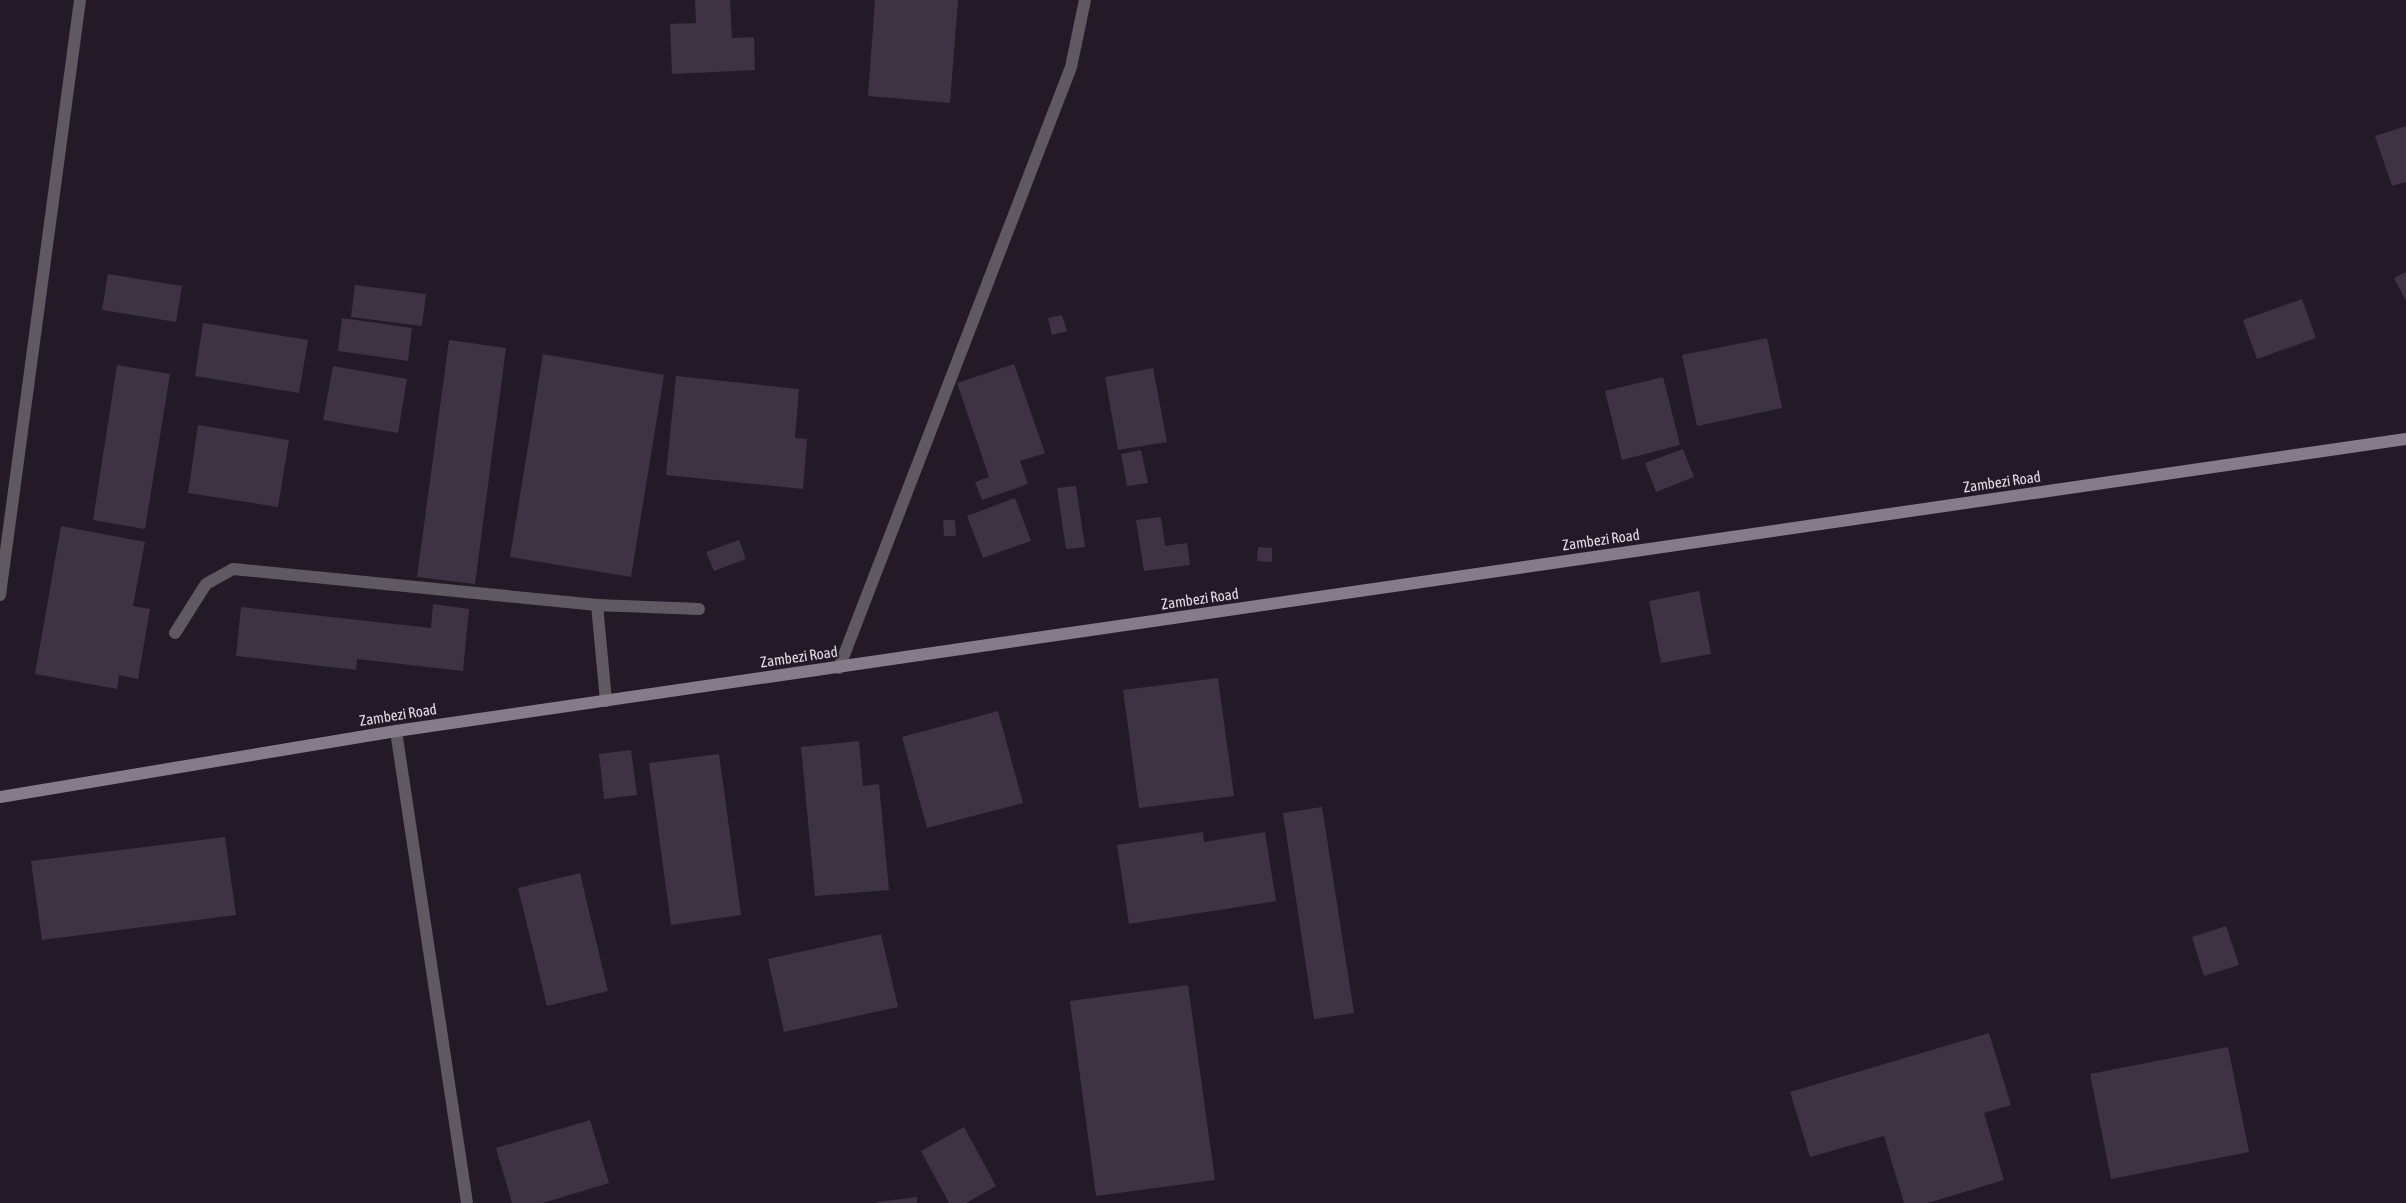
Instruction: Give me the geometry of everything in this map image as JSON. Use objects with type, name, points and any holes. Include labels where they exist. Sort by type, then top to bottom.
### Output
[{"type":"main road","name":"Zambezi Road","points":[[0,797],[396,731],[2406,439]]},
{"type":"street","points":[[0,595],[80,0]]},
{"type":"street","points":[[839,668],[1071,67],[1085,0]]},
{"type":"street","points":[[175,633],[206,584],[233,569],[597,605],[699,609]]},
{"type":"street","points":[[597,605],[606,701]]},
{"type":"street","points":[[396,731],[467,1203]]},
{"type":"building","points":[[695,0],[730,0],[732,38],[754,37],[755,70],[672,74],[670,24],[696,23]]},
{"type":"building","points":[[875,0],[958,0],[950,103],[868,96]]},
{"type":"building","points":[[2406,126],[2406,182],[2392,186],[2375,136]]},
{"type":"building","points":[[2406,272],[2406,301],[2394,278]]},
{"type":"building","points":[[108,274],[182,286],[176,322],[102,310]]},
{"type":"building","points":[[355,285],[426,294],[422,326],[351,317]]},
{"type":"building","points":[[2302,299],[2316,338],[2257,359],[2243,320]]},
{"type":"building","points":[[1062,315],[1067,331],[1052,335],[1048,318]]},
{"type":"building","points":[[342,318],[412,328],[408,361],[338,351]]},
{"type":"building","points":[[203,323],[308,340],[299,393],[195,376]]},
{"type":"building","points":[[1767,338],[1782,408],[1697,426],[1682,355]]},
{"type":"building","points":[[449,340],[506,348],[475,584],[417,577]]},
{"type":"building","points":[[543,354],[664,375],[631,577],[510,557]]},
{"type":"building","points":[[1014,364],[1045,453],[1020,461],[1028,484],[982,500],[975,482],[989,477],[957,383]]},
{"type":"building","points":[[117,365],[170,374],[145,529],[93,520]]},
{"type":"building","points":[[333,366],[407,379],[398,433],[323,420]]},
{"type":"building","points":[[1153,368],[1167,442],[1118,450],[1105,377]]},
{"type":"building","points":[[676,376],[799,389],[795,438],[807,439],[803,489],[666,475]]},
{"type":"building","points":[[1663,377],[1680,445],[1622,460],[1605,391]]},
{"type":"building","points":[[198,425],[289,440],[278,507],[188,493]]},
{"type":"building","points":[[1683,449],[1694,477],[1656,492],[1645,463]]},
{"type":"building","points":[[1141,450],[1148,483],[1127,486],[1121,454]]},
{"type":"building","points":[[1076,486],[1085,547],[1066,549],[1057,488]]},
{"type":"building","points":[[1015,498],[1031,541],[983,558],[967,516]]},
{"type":"building","points":[[1161,517],[1165,546],[1187,543],[1190,565],[1144,571],[1136,520]]},
{"type":"building","points":[[943,520],[955,520],[956,536],[944,536]]},
{"type":"building","points":[[61,526],[145,542],[133,606],[150,609],[138,679],[119,675],[117,689],[35,674]]},
{"type":"building","points":[[739,540],[746,559],[714,571],[706,552]]},
{"type":"building","points":[[1258,547],[1272,548],[1272,562],[1257,561]]},
{"type":"building","points":[[1699,591],[1711,654],[1661,663],[1649,601]]},
{"type":"building","points":[[433,604],[469,609],[463,671],[357,659],[356,670],[236,656],[241,607],[431,628]]},
{"type":"building","points":[[1218,678],[1234,796],[1139,808],[1123,690]]},
{"type":"building","points":[[998,711],[1023,803],[927,828],[902,737]]},
{"type":"building","points":[[859,741],[863,786],[879,784],[889,890],[815,896],[801,747]]},
{"type":"building","points":[[631,750],[637,795],[604,799],[599,754]]},
{"type":"building","points":[[719,754],[741,915],[671,925],[649,763]]},
{"type":"building","points":[[1322,807],[1354,1013],[1314,1019],[1283,813]]},
{"type":"building","points":[[1203,832],[1204,842],[1265,832],[1276,901],[1129,924],[1117,845]]},
{"type":"building","points":[[225,837],[236,915],[42,940],[31,861]]},
{"type":"building","points":[[580,873],[608,991],[547,1006],[518,888]]},
{"type":"building","points":[[2226,926],[2239,965],[2204,976],[2192,937]]},
{"type":"building","points":[[881,934],[898,1007],[784,1032],[768,959]]},
{"type":"building","points":[[1188,985],[1215,1180],[1096,1196],[1070,1001]]},
{"type":"building","points":[[1989,1033],[2011,1105],[1984,1113],[2004,1180],[1928,1203],[1904,1203],[1884,1136],[1810,1157],[1790,1092]]},
{"type":"building","points":[[2228,1047],[2249,1152],[2111,1179],[2090,1074]]},
{"type":"building","points":[[590,1120],[609,1183],[543,1203],[512,1203],[496,1148]]},
{"type":"building","points":[[964,1127],[996,1186],[966,1203],[949,1203],[921,1151]]},
{"type":"building","points":[[917,1197],[917,1203],[877,1203],[877,1202]]}]
